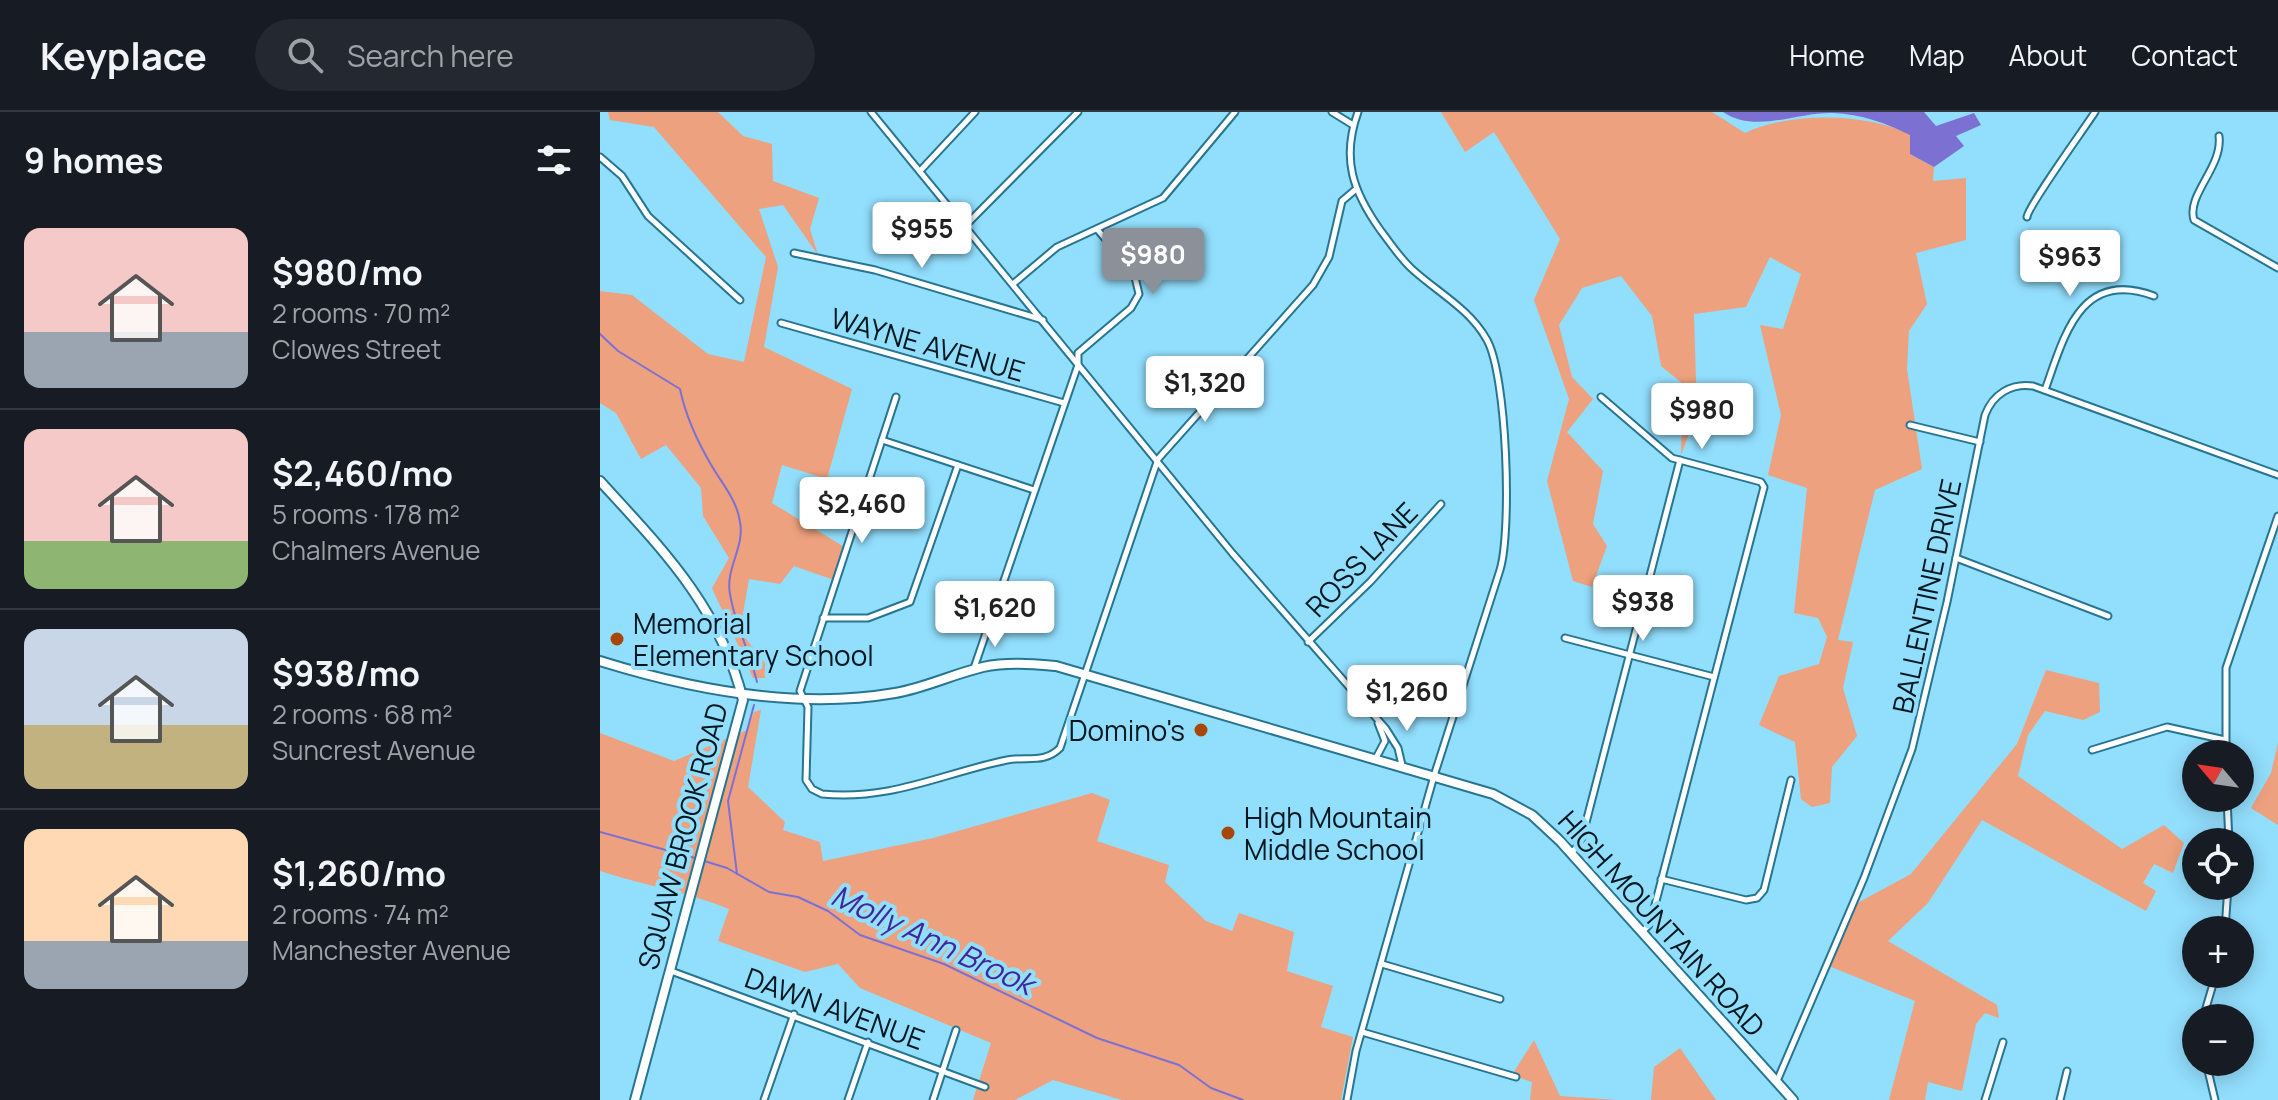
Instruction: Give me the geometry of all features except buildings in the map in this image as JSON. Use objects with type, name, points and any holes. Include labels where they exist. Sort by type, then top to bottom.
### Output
[{"type":"street","points":[[871,112],[1308,642],[1393,738],[1402,765]]},
{"type":"street","points":[[920,171],[975,112]]},
{"type":"street","points":[[965,226],[1078,112]]},
{"type":"street","points":[[1013,284],[1057,247],[1163,198],[1235,112]]},
{"type":"street","points":[[1332,112],[1353,125]]},
{"type":"street","points":[[1347,1100],[1362,1032],[1434,776],[1506,552],[1502,405],[1494,355],[1476,323],[1400,258],[1355,190],[1348,156],[1358,112]]},
{"type":"street","points":[[2027,217],[2032,203],[2051,181],[2095,112]]},
{"type":"street","points":[[2219,136],[2215,165],[2196,200],[2192,213],[2194,220],[2278,268]]},
{"type":"street","points":[[600,157],[622,176],[648,216],[740,300]]},
{"type":"street","points":[[896,397],[800,691],[808,707],[805,775],[808,785],[822,794],[870,793],[930,784],[1010,759],[1049,757],[1063,744],[1158,459],[1313,285],[1329,257],[1342,201],[1355,190]]},
{"type":"street","points":[[974,669],[1081,348],[1131,308],[1139,294],[1134,273],[1097,229]]},
{"type":"street","points":[[794,253],[875,270],[1044,320]]},
{"type":"street","points":[[2045,390],[2068,326],[2082,306],[2105,293],[2121,289],[2154,296]]},
{"type":"street","name":"WAYNE AVENUE","points":[[781,323],[1064,403]]},
{"type":"street","name":"BALLENTINE DRIVE","points":[[1777,1082],[1908,762],[1956,558],[1985,415],[1997,396],[2022,385],[2045,390],[2278,475]]},
{"type":"street","points":[[1601,397],[1672,458],[1761,482],[1764,487],[1650,924],[1642,932]]},
{"type":"street","points":[[1910,425],[1980,442]]},
{"type":"street","points":[[882,440],[1034,490]]},
{"type":"street","points":[[1571,853],[1580,844],[1680,460]]},
{"type":"street","points":[[823,618],[868,618],[910,602],[958,465]]},
{"type":"street","name":"SQUAW BROOK ROAD","points":[[600,481],[696,591],[725,647],[742,693],[743,706],[635,1100]]},
{"type":"street","name":"ROSS LANE","points":[[1308,642],[1370,582],[1441,504]]},
{"type":"street","points":[[2092,750],[2167,727],[2225,740],[2226,668],[2278,516]]},
{"type":"street","points":[[1956,558],[2108,616]]},
{"type":"street","points":[[1565,638],[1714,677]]},
{"type":"street","name":"HIGH MOUNTAIN ROAD","points":[[600,661],[675,684],[804,698],[896,693],[974,669],[1021,663],[1086,673],[1402,765],[1507,801],[1542,823],[1571,853],[1793,1100]]},
{"type":"street","points":[[1376,718],[1385,741],[1376,758]]},
{"type":"street","points":[[1661,879],[1746,900],[1757,898],[1764,890],[1791,780]]},
{"type":"street","points":[[1382,964],[1500,999]]},
{"type":"street","name":"DAWN AVENUE","points":[[670,971],[794,1014],[985,1087]]},
{"type":"street","points":[[764,1100],[794,1014]]},
{"type":"street","points":[[933,1100],[956,1030]]},
{"type":"street","points":[[1362,1032],[1516,1077]]},
{"type":"street","points":[[848,1100],[868,1042]]},
{"type":"street","points":[[1985,1100],[2003,1042]]},
{"type":"street","points":[[2060,1100],[2067,1071]]},
{"type":"street","points":[[2209,1076],[2215,1100]]},
{"type":"shaded area","points":[[608,112],[718,112],[743,136],[772,144],[773,181],[819,198],[810,229],[818,255],[783,205],[759,209],[778,267],[764,347],[852,389],[827,479],[782,465],[772,503],[846,548],[834,580],[794,566],[780,584],[749,579],[740,631],[765,663],[765,678],[753,678],[712,588],[729,558],[703,516],[701,488],[666,445],[641,459],[616,413],[600,403],[600,291],[632,295],[708,354],[744,362],[766,257],[654,127],[610,120]]},
{"type":"shaded area","points":[[1441,112],[1712,112],[1745,133],[1783,121],[1805,118],[1850,119],[1893,127],[1911,135],[1910,154],[1934,167],[1933,181],[1966,178],[1966,240],[1916,253],[1927,304],[1909,331],[1907,369],[1922,469],[1875,490],[1838,640],[1853,642],[1843,688],[1857,736],[1832,767],[1830,803],[1812,807],[1801,799],[1795,742],[1759,725],[1779,676],[1819,664],[1827,637],[1818,618],[1794,613],[1807,488],[1768,475],[1781,415],[1760,325],[1783,329],[1801,274],[1770,257],[1746,307],[1694,314],[1697,413],[1681,455],[1683,384],[1661,366],[1652,316],[1621,276],[1582,288],[1559,325],[1572,377],[1593,399],[1567,432],[1603,471],[1593,524],[1607,546],[1592,587],[1573,581],[1547,481],[1569,399],[1534,300],[1560,239],[1494,132],[1465,152]]},
{"type":"shaded area","points":[[1723,112],[1924,112],[1936,126],[1974,113],[1981,125],[1956,136],[1964,146],[1934,167],[1910,154],[1910,135],[1863,117],[1833,113],[1763,122],[1736,118]]},
{"type":"shaded area","points":[[2046,670],[2099,683],[2100,712],[2083,720],[2045,711],[2028,735],[2018,776],[2122,849],[2164,825],[2182,841],[2182,848],[2173,873],[2154,864],[2143,883],[2156,891],[2146,911],[1982,820],[1928,903],[1888,941],[1997,1005],[1999,1018],[1985,1013],[1976,1024],[1962,1091],[1928,1082],[1925,1100],[1889,1100],[1915,1001],[1824,964],[1850,907],[1911,874],[2017,744]]},
{"type":"shaded area","points":[[761,710],[748,787],[785,822],[783,830],[820,842],[823,861],[933,838],[1092,793],[1110,800],[1097,841],[1169,865],[1165,882],[1206,921],[1232,931],[1239,913],[1294,932],[1287,971],[1333,986],[1321,1027],[1353,1037],[1341,1100],[1122,1100],[1053,1080],[1015,1100],[973,1100],[991,1043],[860,988],[838,964],[805,972],[718,941],[729,909],[600,871],[600,733],[674,761],[747,730],[754,712]]},
{"type":"shaded area","points":[[2278,743],[2278,825],[2254,810],[2254,803],[2271,773]]},
{"type":"shaded area","points":[[1534,1040],[1560,1096],[1617,1100],[1530,1100],[1532,1082],[1512,1075]]},
{"type":"shaded area","points":[[1680,1048],[1716,1100],[1651,1100],[1654,1067]]},
{"type":"waterway","points":[[600,334],[618,351],[680,389],[698,440],[733,500],[741,531],[730,576],[730,594],[757,682]]},
{"type":"waterway","points":[[737,874],[728,801],[754,705]]},
{"type":"waterway","name":"Molly Ann Brook","points":[[600,832],[695,858]]},
{"type":"waterway","name":"Molly Ann Brook","points":[[701,860],[727,868],[769,892],[798,897],[828,911],[860,935],[944,964],[1097,1038],[1179,1065],[1211,1088],[1243,1100]]},
{"type":"place","name":"Memorial Elementary School","points":[[617,639]]},
{"type":"place","name":"Domino's","points":[[1201,730]]},
{"type":"place","name":"High Mountain Middle School","points":[[1228,833]]}]
